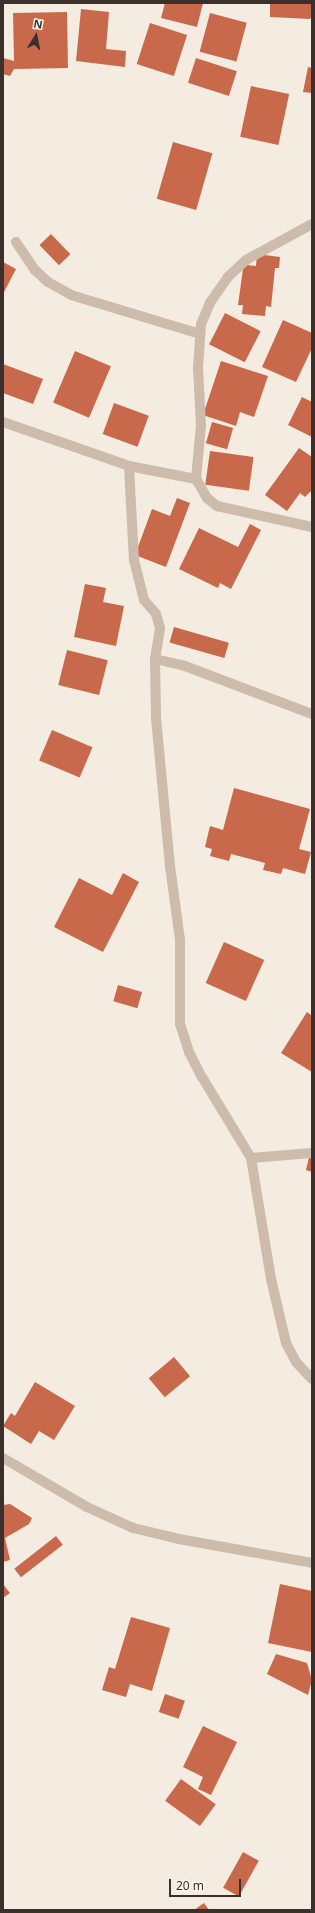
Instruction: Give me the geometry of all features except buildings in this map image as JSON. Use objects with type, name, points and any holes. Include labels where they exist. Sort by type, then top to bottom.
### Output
[{"type":"street","points":[[312,224],[246,260],[228,277],[210,303],[201,324],[200,334],[198,368],[201,425],[196,479],[207,498],[217,506],[312,527]]},
{"type":"street","points":[[16,242],[35,270],[48,282],[71,295],[200,334]]},
{"type":"street","points":[[3,422],[129,466],[196,479]]},
{"type":"street","points":[[129,466],[134,560],[144,600],[158,622],[156,659],[156,718],[170,866],[180,940],[180,1024],[189,1052],[202,1077],[251,1158],[272,1279],[286,1343],[296,1362],[312,1379]]},
{"type":"street","points":[[156,659],[184,666],[312,714]]},
{"type":"street","points":[[251,1158],[312,1153]]},
{"type":"street","points":[[3,1458],[87,1508],[134,1528],[179,1539],[312,1563]]}]
